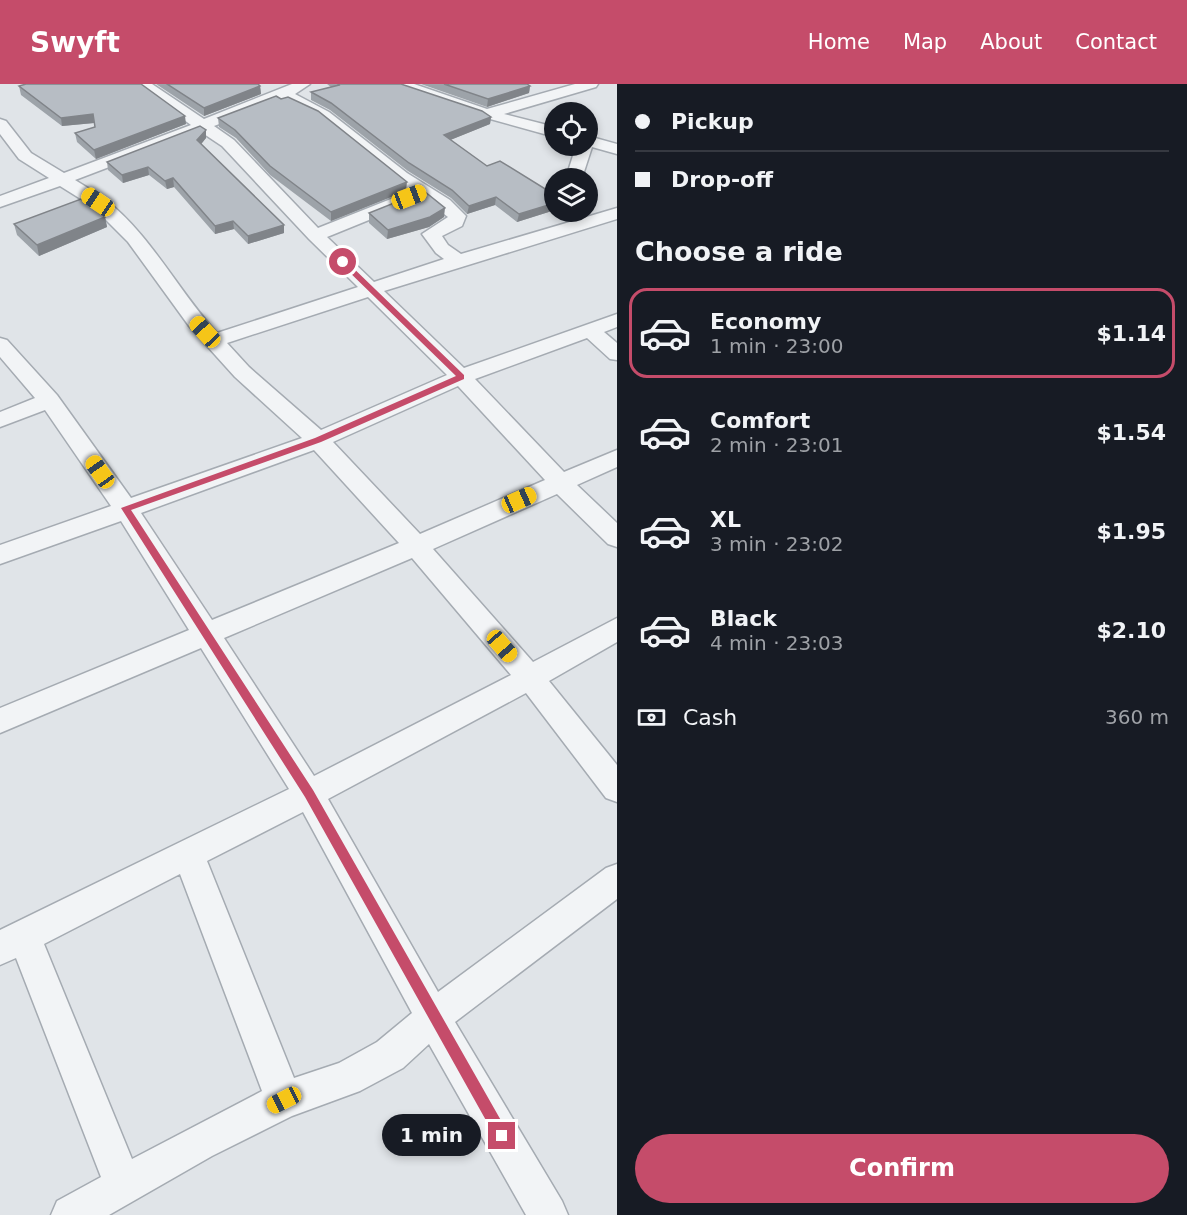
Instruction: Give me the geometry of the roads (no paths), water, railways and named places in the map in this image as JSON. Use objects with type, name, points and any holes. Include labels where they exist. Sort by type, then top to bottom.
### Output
[{"type":"street","points":[[142,84],[228,143],[315,235],[461,377],[560,482],[617,538]]},
{"type":"street","points":[[0,201],[283,94],[303,84]]},
{"type":"street","points":[[399,84],[488,114],[544,129]]},
{"type":"street","points":[[488,114],[570,87],[591,84]]},
{"type":"street","points":[[283,94],[324,115],[401,177],[444,204],[457,216],[456,222],[431,234],[442,249],[459,261]]},
{"type":"street","points":[[3,131],[25,156],[98,202],[134,238],[196,322],[242,372],[318,440],[416,546],[531,679],[617,788]]},
{"type":"street","points":[[598,144],[617,149]]},
{"type":"street","points":[[315,235],[424,192]]},
{"type":"street","points":[[213,341],[459,261],[610,215]]},
{"type":"street","points":[[0,555],[318,440],[461,377],[617,320]]},
{"type":"street","points":[[590,330],[617,354]]},
{"type":"street","points":[[0,344],[49,400],[126,508],[309,794],[433,1017],[548,1215]]},
{"type":"street","points":[[0,420],[49,400]]},
{"type":"street","points":[[0,722],[416,546],[617,458]]},
{"type":"street","points":[[123,1184],[12,942],[309,794],[531,679],[617,629]]},
{"type":"street","points":[[188,854],[284,1100]]},
{"type":"street","points":[[72,1215],[123,1184],[284,1100],[347,1078],[390,1055],[433,1017],[617,879]]}]
